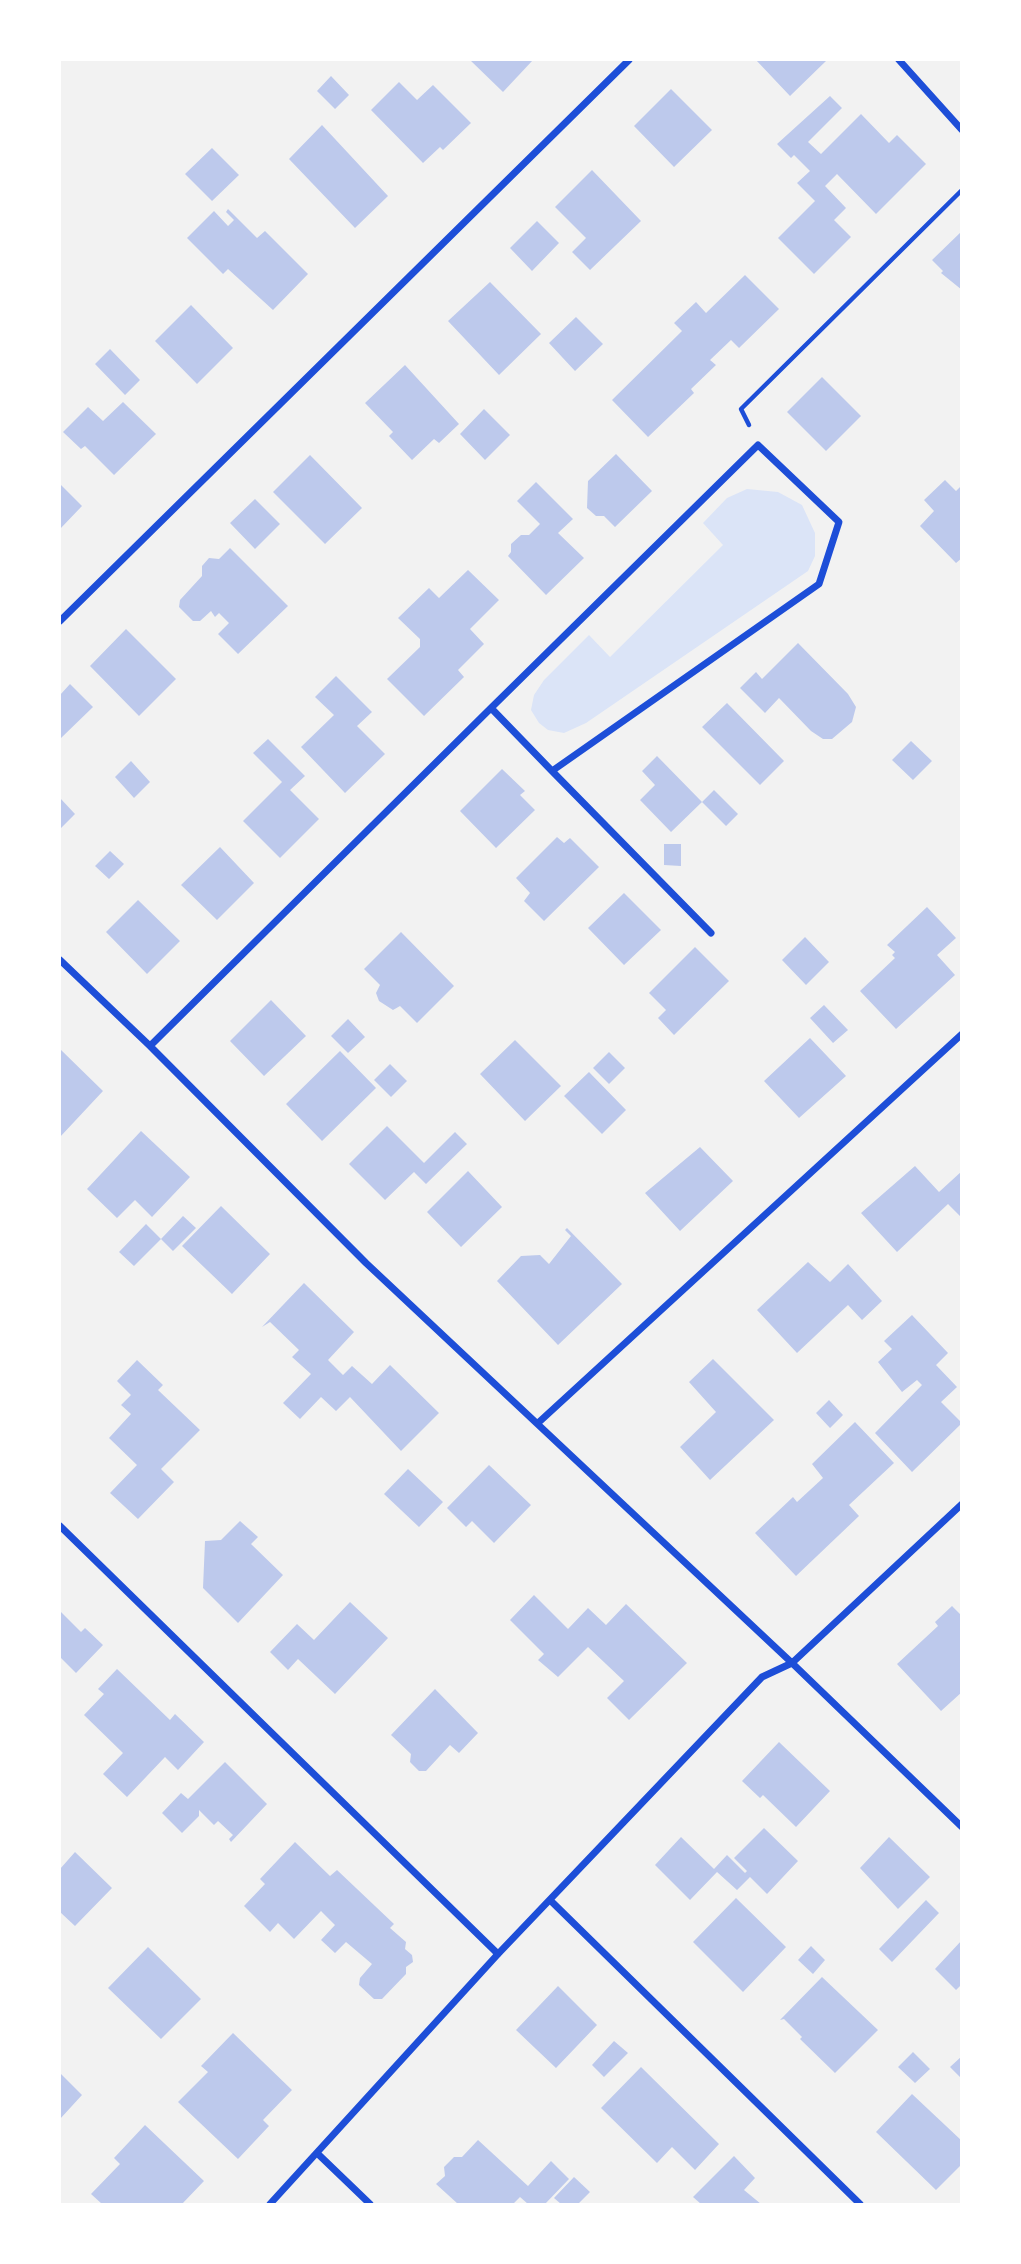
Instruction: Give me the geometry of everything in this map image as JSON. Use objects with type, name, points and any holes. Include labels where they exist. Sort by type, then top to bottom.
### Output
[{"type":"street","points":[[60,621],[628,60]]},
{"type":"street","points":[[899,60],[961,130]]},
{"type":"street","points":[[150,1046],[758,445],[839,522],[819,584],[552,771]]},
{"type":"street","points":[[491,708],[711,933]]},
{"type":"street","points":[[60,960],[150,1046],[366,1263],[792,1663],[961,1827]]},
{"type":"street","points":[[538,1423],[961,1034]]},
{"type":"street","points":[[270,2204],[498,1954],[762,1677],[792,1663],[961,1504]]},
{"type":"street","points":[[60,1526],[498,1954]]},
{"type":"street","points":[[551,1900],[860,2204]]},
{"type":"street","points":[[318,2154],[370,2204]]},
{"type":"path","points":[[758,445],[741,410],[961,190]]},
{"type":"shaded area","points":[[747,489],[778,492],[802,505],[815,533],[815,556],[808,571],[586,723],[564,733],[548,730],[539,723],[531,710],[534,695],[544,680],[589,635],[610,657],[723,545],[703,523],[727,498]]},
{"type":"building","points":[[470,60],[533,60],[503,92]]},
{"type":"building","points":[[756,60],[825,60],[826,61],[790,96]]},
{"type":"building","points":[[331,76],[349,95],[335,109],[317,91]]},
{"type":"building","points":[[399,82],[417,100],[433,85],[471,123],[443,150],[440,147],[423,163],[371,110]]},
{"type":"building","points":[[671,89],[712,130],[674,167],[634,126]]},
{"type":"building","points":[[830,96],[842,108],[808,142],[821,154],[861,114],[889,143],[897,135],[926,164],[876,214],[837,174],[825,186],[846,208],[834,220],[851,237],[814,274],[778,238],[815,201],[797,183],[810,171],[794,155],[791,158],[777,144]]},
{"type":"building","points":[[322,125],[388,196],[355,228],[289,159]]},
{"type":"building","points":[[212,148],[239,175],[212,201],[185,174]]},
{"type":"building","points":[[592,170],[641,221],[590,270],[572,252],[586,238],[555,207]]},
{"type":"building","points":[[228,209],[257,238],[265,231],[308,274],[273,310],[228,269],[223,274],[187,238],[214,211],[228,226],[234,220],[226,212]]},
{"type":"building","points":[[537,221],[559,243],[532,271],[510,248]]},
{"type":"building","points":[[962,231],[962,290],[941,273],[943,271],[932,260]]},
{"type":"building","points":[[745,275],[779,309],[739,348],[731,340],[710,360],[716,365],[691,389],[694,393],[648,437],[612,400],[682,331],[674,323],[696,302],[706,313]]},
{"type":"building","points":[[490,282],[541,334],[499,375],[448,321]]},
{"type":"building","points":[[191,305],[233,348],[197,384],[155,341]]},
{"type":"building","points":[[576,317],[603,344],[575,371],[549,343]]},
{"type":"building","points":[[110,349],[140,380],[125,395],[95,364]]},
{"type":"building","points":[[405,365],[459,424],[439,443],[434,439],[412,460],[389,436],[393,432],[365,403]]},
{"type":"building","points":[[822,377],[861,416],[826,451],[787,412]]},
{"type":"building","points":[[123,402],[156,434],[114,475],[85,446],[81,449],[63,432],[88,407],[103,421]]},
{"type":"building","points":[[484,409],[510,435],[485,460],[460,434]]},
{"type":"building","points":[[616,454],[652,491],[615,527],[604,516],[596,516],[587,508],[588,481]]},
{"type":"building","points":[[310,455],[362,508],[325,544],[273,492]]},
{"type":"building","points":[[945,480],[956,491],[962,485],[962,558],[956,563],[920,526],[934,511],[924,500]]},
{"type":"building","points":[[536,482],[573,519],[558,533],[584,558],[546,595],[508,556],[511,544],[521,535],[529,535],[540,524],[517,501]]},
{"type":"building","points":[[60,484],[82,506],[60,529]]},
{"type":"building","points":[[255,499],[280,524],[255,549],[230,523]]},
{"type":"building","points":[[230,548],[288,606],[238,654],[218,634],[229,623],[219,613],[215,617],[211,611],[200,621],[193,621],[179,607],[180,600],[202,576],[202,566],[209,558],[219,559]]},
{"type":"building","points":[[468,570],[499,600],[470,629],[484,644],[458,670],[464,677],[424,716],[387,679],[420,647],[420,639],[398,618],[429,588],[439,598]]},
{"type":"building","points":[[126,629],[176,679],[139,716],[90,666]]},
{"type":"building","points":[[798,643],[848,694],[856,707],[852,722],[832,739],[823,739],[811,731],[779,698],[765,713],[740,688],[756,672],[762,679]]},
{"type":"building","points":[[336,676],[372,712],[357,726],[385,754],[345,793],[301,747],[334,715],[315,697]]},
{"type":"building","points":[[70,684],[93,707],[60,739],[60,695]]},
{"type":"building","points":[[727,703],[784,761],[760,785],[702,727]]},
{"type":"building","points":[[268,739],[305,776],[290,790],[319,819],[280,858],[243,821],[282,782],[253,753]]},
{"type":"building","points":[[911,741],[932,761],[913,780],[892,760]]},
{"type":"building","points":[[657,756],[702,802],[671,832],[640,800],[655,785],[642,771]]},
{"type":"building","points":[[131,761],[150,782],[134,798],[115,777]]},
{"type":"building","points":[[502,769],[525,791],[520,795],[535,810],[496,848],[460,811]]},
{"type":"building","points":[[714,790],[738,814],[726,826],[702,802]]},
{"type":"building","points":[[60,798],[75,814],[60,829]]},
{"type":"building","points":[[557,837],[564,843],[570,838],[599,867],[544,921],[524,901],[530,893],[516,878]]},
{"type":"building","points":[[664,844],[681,844],[681,866],[664,865]]},
{"type":"building","points":[[220,847],[254,883],[217,920],[181,885]]},
{"type":"building","points":[[110,851],[124,864],[109,879],[95,866]]},
{"type":"building","points":[[624,893],[661,930],[624,965],[588,928]]},
{"type":"building","points":[[138,900],[180,941],[147,974],[106,932]]},
{"type":"building","points":[[927,907],[956,938],[937,955],[955,975],[896,1029],[860,991],[895,958],[892,955],[895,952],[887,945]]},
{"type":"building","points":[[401,932],[454,986],[417,1023],[400,1006],[393,1010],[379,1001],[376,993],[380,985],[364,969]]},
{"type":"building","points":[[805,937],[829,962],[806,985],[782,960]]},
{"type":"building","points":[[695,947],[729,981],[674,1035],[658,1018],[666,1010],[649,993]]},
{"type":"building","points":[[271,1000],[306,1036],[264,1076],[230,1041]]},
{"type":"building","points":[[824,1005],[848,1030],[833,1043],[810,1018]]},
{"type":"building","points":[[348,1019],[365,1037],[348,1053],[331,1036]]},
{"type":"building","points":[[810,1038],[846,1076],[799,1118],[764,1081]]},
{"type":"building","points":[[515,1040],[561,1086],[525,1121],[480,1074]]},
{"type":"building","points":[[60,1049],[103,1091],[60,1137]]},
{"type":"building","points":[[340,1051],[376,1088],[322,1141],[286,1104]]},
{"type":"building","points":[[609,1052],[625,1068],[609,1084],[593,1068]]},
{"type":"building","points":[[390,1064],[407,1081],[391,1097],[374,1080]]},
{"type":"building","points":[[589,1072],[626,1110],[602,1134],[564,1096]]},
{"type":"building","points":[[387,1126],[424,1163],[455,1132],[467,1144],[426,1184],[414,1172],[385,1200],[349,1164]]},
{"type":"building","points":[[141,1131],[190,1177],[152,1217],[135,1200],[117,1218],[87,1189]]},
{"type":"building","points":[[700,1147],[733,1181],[680,1231],[645,1193]]},
{"type":"building","points":[[915,1166],[939,1192],[962,1171],[962,1218],[948,1204],[897,1252],[861,1213]]},
{"type":"building","points":[[468,1171],[502,1207],[461,1247],[427,1212]]},
{"type":"building","points":[[221,1206],[270,1254],[232,1294],[182,1246]]},
{"type":"building","points":[[183,1216],[196,1228],[173,1251],[161,1239]]},
{"type":"building","points":[[146,1224],[161,1239],[134,1266],[119,1252]]},
{"type":"building","points":[[567,1228],[622,1284],[558,1345],[497,1281],[521,1256],[540,1255],[549,1264],[571,1236],[565,1230]]},
{"type":"building","points":[[808,1262],[830,1282],[848,1264],[882,1301],[862,1320],[848,1305],[797,1353],[757,1310]]},
{"type":"building","points":[[304,1283],[354,1332],[328,1360],[343,1375],[352,1366],[372,1384],[390,1365],[439,1413],[401,1451],[350,1397],[336,1411],[321,1397],[300,1419],[283,1403],[311,1374],[292,1357],[299,1350],[270,1322],[262,1327]]},
{"type":"building","points":[[912,1315],[948,1353],[936,1365],[957,1387],[941,1402],[962,1423],[912,1472],[875,1433],[922,1385],[917,1380],[902,1392],[878,1362],[892,1349],[884,1341]]},
{"type":"building","points":[[713,1359],[774,1420],[710,1480],[680,1447],[716,1412],[689,1382]]},
{"type":"building","points":[[137,1360],[163,1385],[158,1390],[200,1430],[161,1469],[174,1482],[138,1519],[110,1493],[137,1465],[109,1438],[131,1414],[121,1405],[131,1395],[117,1381]]},
{"type":"building","points":[[829,1400],[843,1415],[830,1428],[816,1413]]},
{"type":"building","points":[[855,1422],[894,1463],[849,1505],[859,1516],[796,1576],[755,1533],[793,1497],[797,1502],[823,1478],[812,1464]]},
{"type":"building","points":[[489,1465],[531,1505],[494,1543],[472,1521],[466,1527],[447,1508]]},
{"type":"building","points":[[408,1469],[443,1502],[419,1527],[384,1494]]},
{"type":"building","points":[[240,1521],[258,1537],[251,1544],[283,1575],[238,1623],[203,1588],[205,1541],[221,1540]]},
{"type":"building","points":[[534,1595],[568,1629],[588,1608],[606,1625],[626,1604],[687,1663],[629,1720],[607,1698],[624,1681],[588,1647],[558,1677],[538,1660],[544,1654],[510,1620]]},
{"type":"building","points":[[350,1602],[388,1638],[335,1694],[298,1659],[288,1670],[270,1652],[297,1624],[314,1640]]},
{"type":"building","points":[[952,1606],[962,1616],[962,1692],[941,1711],[897,1664],[938,1626],[935,1622]]},
{"type":"building","points":[[60,1611],[81,1632],[85,1628],[103,1645],[76,1673],[60,1657]]},
{"type":"building","points":[[117,1669],[170,1720],[175,1714],[204,1742],[178,1770],[165,1757],[127,1797],[103,1774],[123,1753],[84,1715],[104,1694],[98,1689]]},
{"type":"building","points":[[435,1689],[478,1733],[459,1753],[450,1745],[426,1771],[419,1771],[410,1762],[411,1754],[391,1735]]},
{"type":"building","points":[[779,1742],[830,1791],[796,1827],[763,1795],[760,1798],[742,1781]]},
{"type":"building","points":[[225,1762],[267,1804],[231,1842],[229,1839],[233,1835],[218,1821],[214,1825],[199,1810],[199,1816],[182,1833],[162,1813],[181,1793],[188,1799]]},
{"type":"building","points":[[764,1828],[798,1861],[767,1894],[750,1877],[737,1890],[717,1872],[690,1900],[655,1865],[681,1837],[714,1869],[727,1855],[745,1873],[747,1871],[734,1858]]},
{"type":"building","points":[[889,1837],[930,1877],[898,1909],[860,1868]]},
{"type":"building","points":[[295,1842],[330,1876],[337,1870],[394,1924],[390,1928],[406,1942],[405,1949],[412,1955],[413,1962],[406,1967],[406,1974],[382,1999],[374,1999],[359,1985],[360,1978],[372,1964],[346,1942],[335,1953],[321,1940],[335,1925],[321,1911],[294,1939],[278,1923],[270,1932],[244,1906],[265,1884],[260,1879]]},
{"type":"building","points":[[75,1852],[112,1888],[75,1926],[60,1912],[60,1869]]},
{"type":"building","points":[[736,1898],[786,1947],[743,1992],[693,1942]]},
{"type":"building","points":[[926,1900],[939,1913],[892,1962],[879,1949]]},
{"type":"building","points":[[962,1940],[962,1984],[956,1990],[935,1969]]},
{"type":"building","points":[[811,1946],[825,1960],[813,1974],[798,1960]]},
{"type":"building","points":[[148,1947],[201,1999],[161,2039],[108,1988]]},
{"type":"building","points":[[822,1977],[878,2030],[835,2073],[800,2039],[802,2037],[784,2019],[780,2020]]},
{"type":"building","points":[[558,1986],[597,2025],[556,2068],[516,2030]]},
{"type":"building","points":[[233,2033],[292,2090],[263,2120],[269,2126],[238,2159],[178,2102],[208,2072],[201,2066]]},
{"type":"building","points":[[614,2041],[628,2053],[604,2077],[592,2065]]},
{"type":"building","points":[[913,2052],[930,2069],[915,2083],[898,2067]]},
{"type":"building","points":[[962,2056],[962,2079],[950,2067]]},
{"type":"building","points":[[641,2067],[719,2144],[695,2170],[672,2147],[657,2163],[601,2108]]},
{"type":"building","points":[[60,2073],[82,2095],[60,2119]]},
{"type":"building","points":[[912,2094],[962,2141],[962,2164],[936,2190],[876,2132]]},
{"type":"building","points":[[145,2125],[204,2181],[182,2204],[102,2204],[91,2194],[120,2164],[114,2158]]},
{"type":"building","points":[[478,2140],[528,2186],[551,2161],[569,2179],[545,2204],[528,2204],[520,2197],[513,2204],[458,2204],[436,2184],[445,2176],[444,2167],[454,2157],[462,2157]]},
{"type":"building","points":[[734,2156],[755,2178],[744,2190],[761,2204],[701,2204],[693,2197]]},
{"type":"building","points":[[574,2177],[590,2192],[578,2204],[561,2204],[554,2198]]}]
